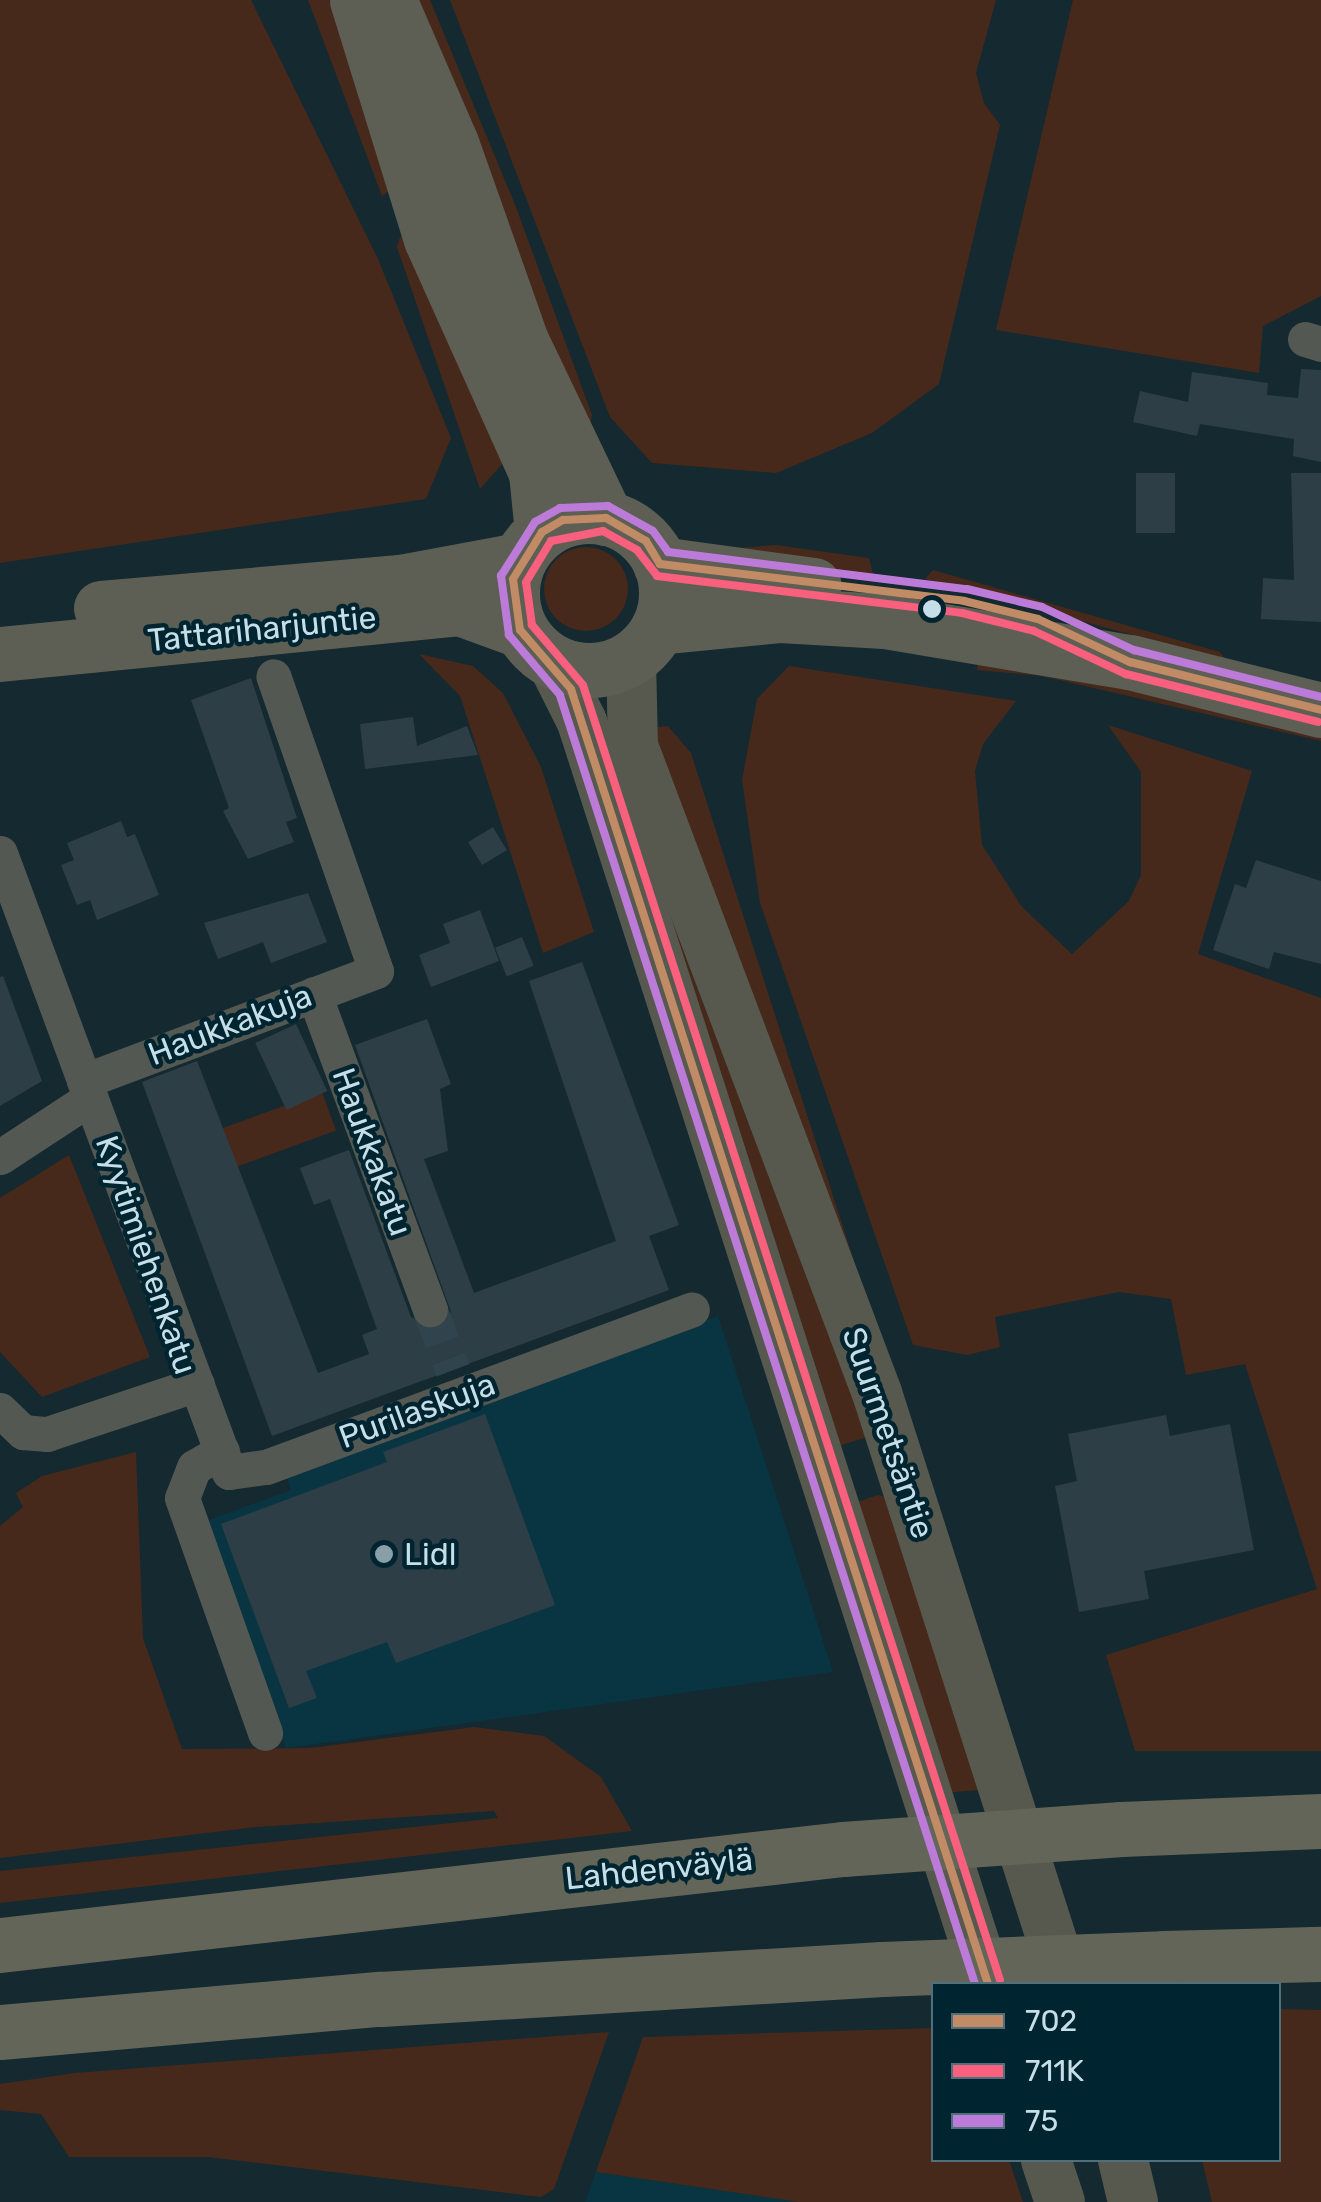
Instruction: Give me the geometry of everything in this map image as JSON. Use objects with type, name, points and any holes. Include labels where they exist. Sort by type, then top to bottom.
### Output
[{"type":"highway","name":"Lahdenväylä","points":[[0,1945],[843,1849],[1120,1828],[1321,1821]]},
{"type":"highway","points":[[0,2032],[381,1998],[882,1969],[1321,1954]]},
{"type":"main road","points":[[358,0],[430,239],[536,473],[530,546],[512,604],[588,738],[987,1982]]},
{"type":"main road","points":[[388,0],[452,144],[522,343],[606,518]]},
{"type":"main road","points":[[530,546],[563,520],[606,518],[646,541],[660,564],[666,599],[644,643]]},
{"type":"main road","name":"Tattariharjuntie","points":[[0,620],[400,582],[530,546]]},
{"type":"main road","points":[[660,564],[964,601],[1038,619],[1130,662]]},
{"type":"main road","name":"Tattariharjuntie","points":[[0,654],[459,608],[536,646]]},
{"type":"main road","points":[[536,646],[601,670],[644,643],[780,615],[884,622],[1130,662],[1321,710]]},
{"type":"main road","name":"Suurmetsäntie","points":[[644,643],[633,746],[877,1393],[1065,1982]]},
{"type":"main road","points":[[1047,2162],[1060,2202]]},
{"type":"main road","points":[[1123,2162],[1133,2202]]},
{"type":"street","name":"Haukkakuja","points":[[87,1090],[376,971],[273,676]]},
{"type":"street","name":"Kyytimiehenkatu","points":[[0,853],[197,1384],[48,1434],[23,1432],[0,1410]]},
{"type":"street","name":"Haukkakatu","points":[[314,994],[430,1310]]},
{"type":"street","name":"Kyytimiehenkatu","points":[[0,1157],[87,1090]]},
{"type":"street","name":"Purilaskuja","points":[[222,1451],[230,1472],[266,1467],[458,1382],[692,1309]]},
{"type":"street","points":[[197,1384],[222,1451],[194,1467],[182,1498],[265,1733]]},
{"type":"shaded area","points":[[0,0],[251,0],[378,259],[451,438],[426,499],[0,563]]},
{"type":"shaded area","points":[[308,0],[333,0],[395,187],[382,196]]},
{"type":"shaded area","points":[[402,0],[430,0],[516,207],[592,415],[589,430]]},
{"type":"shaded area","points":[[450,0],[996,0],[976,73],[984,103],[1000,125],[939,384],[872,433],[776,473],[652,463],[610,417]]},
{"type":"shaded area","points":[[1073,0],[1321,0],[1321,296],[1263,326],[1259,373],[996,330]]},
{"type":"shaded area","points":[[413,235],[503,463],[480,489],[397,247],[400,237]]},
{"type":"shaded area","points":[[776,545],[869,558],[873,574],[784,565],[738,548]]},
{"type":"shaded area","points":[[578,547],[594,547],[610,554],[621,565],[628,589],[625,605],[616,619],[594,631],[578,631],[562,624],[551,613],[544,597],[544,581],[551,565],[562,554]]},
{"type":"shaded area","points":[[933,570],[1220,652],[1226,660],[925,579]]},
{"type":"shaded area","points":[[419,654],[473,666],[503,693],[541,767],[594,932],[543,953],[460,696]]},
{"type":"shaded area","points":[[978,662],[1039,664],[1321,728],[1321,741],[1042,676],[977,670]]},
{"type":"shaded area","points":[[789,666],[1016,701],[983,744],[975,771],[982,845],[1022,907],[1072,954],[1129,901],[1141,875],[1141,772],[1108,725],[1252,771],[1198,954],[1321,998],[1321,1751],[1135,1751],[1106,1655],[1317,1589],[1245,1364],[1186,1375],[1171,1299],[1119,1292],[995,1317],[1000,1347],[967,1355],[913,1345],[760,903],[742,780],[757,699]]},
{"type":"shaded area","points":[[668,726],[691,753],[887,1364],[648,728]]},
{"type":"shaded area","points":[[615,735],[868,1436],[864,1438],[829,1449]]},
{"type":"shaded area","points":[[322,1092],[336,1131],[181,1187],[167,1148]]},
{"type":"shaded area","points":[[69,1155],[150,1357],[42,1397],[0,1352],[0,1198]]},
{"type":"shaded area","points":[[718,1316],[833,1672],[286,1748],[204,1522],[291,1490],[286,1475]]},
{"type":"shaded area","points":[[136,1452],[143,1638],[182,1749],[311,1748],[474,1727],[544,1736],[601,1777],[632,1831],[0,1903],[0,1871],[498,1818],[494,1811],[257,1827],[0,1858],[0,1526],[23,1507],[16,1493],[42,1476]]},
{"type":"shaded area","points":[[878,1495],[885,1497],[993,1789],[941,1793],[848,1505]]},
{"type":"shaded area","points":[[1281,2009],[1321,2010],[1321,2202],[1212,2202],[1202,2162],[1281,2162]]},
{"type":"shaded area","points":[[931,2028],[931,2162],[1010,2162],[1023,2202],[799,2202],[596,2172],[643,2037]]},
{"type":"shaded area","points":[[609,2032],[554,2189],[541,2197],[208,2157],[69,2157],[41,2114],[0,2110],[0,2084],[75,2073]]},
{"type":"shaded area","points":[[596,2172],[799,2202],[585,2202]]},
{"type":"building","points":[[1301,369],[1321,370],[1321,462],[1293,456],[1294,439],[1200,424],[1197,436],[1133,422],[1140,391],[1188,402],[1192,372],[1268,383],[1267,395],[1298,398]]},
{"type":"building","points":[[1136,473],[1175,473],[1175,533],[1136,533]]},
{"type":"building","points":[[1291,473],[1321,473],[1321,622],[1261,619],[1263,578],[1294,580]]},
{"type":"building","points":[[251,678],[297,818],[286,822],[294,842],[248,859],[223,811],[229,808],[191,700]]},
{"type":"building","points":[[413,717],[417,746],[467,726],[478,755],[365,769],[360,724]]},
{"type":"building","points":[[121,821],[127,837],[135,834],[159,895],[97,920],[90,900],[77,905],[61,865],[74,860],[67,843]]},
{"type":"building","points":[[493,827],[507,850],[482,865],[468,842]]},
{"type":"building","points":[[1256,860],[1321,881],[1321,964],[1274,952],[1269,969],[1213,950],[1235,884],[1246,888]]},
{"type":"building","points":[[308,893],[327,942],[271,963],[263,942],[218,959],[204,923]]},
{"type":"building","points":[[480,910],[499,961],[431,987],[419,955],[450,943],[443,924]]},
{"type":"building","points":[[522,937],[534,966],[507,977],[495,948]]},
{"type":"building","points":[[582,962],[679,1225],[649,1236],[669,1290],[272,1436],[142,1082],[197,1061],[318,1373],[369,1354],[362,1335],[377,1329],[330,1199],[314,1205],[300,1168],[349,1150],[411,1317],[436,1329],[451,1312],[355,1045],[427,1019],[451,1084],[440,1089],[448,1151],[424,1159],[474,1293],[616,1241],[529,981]]},
{"type":"building","points":[[3,976],[42,1081],[0,1106],[0,977]]},
{"type":"building","points":[[296,1024],[327,1091],[286,1110],[255,1043]]},
{"type":"building","name":"Lidl","points":[[485,1414],[555,1605],[396,1663],[387,1642],[306,1671],[317,1698],[289,1708],[221,1524],[387,1462],[383,1452]]},
{"type":"building","points":[[1166,1415],[1170,1436],[1230,1424],[1254,1550],[1144,1571],[1149,1599],[1079,1612],[1055,1486],[1077,1481],[1068,1434]]},
{"type":"tunnel","points":[[430,1309],[453,1370]]},
{"type":"transit line","name":"75","points":[[974,1982],[560,695],[509,635],[501,576],[535,522],[560,508],[608,506],[653,531],[668,552],[967,589],[1042,607],[1134,650],[1321,697]]},
{"type":"transit line","name":"702","points":[[987,1982],[571,689],[520,630],[513,579],[542,532],[563,520],[606,518],[646,541],[660,564],[964,601],[1038,619],[1130,662],[1321,710]]},
{"type":"transit line","name":"711K","points":[[1000,1980],[583,685],[532,625],[526,582],[551,541],[603,531],[637,550],[657,576],[962,613],[1034,631],[1126,674],[1318,722]]},
{"type":"place","name":"Lidl","points":[[384,1554]]}]
